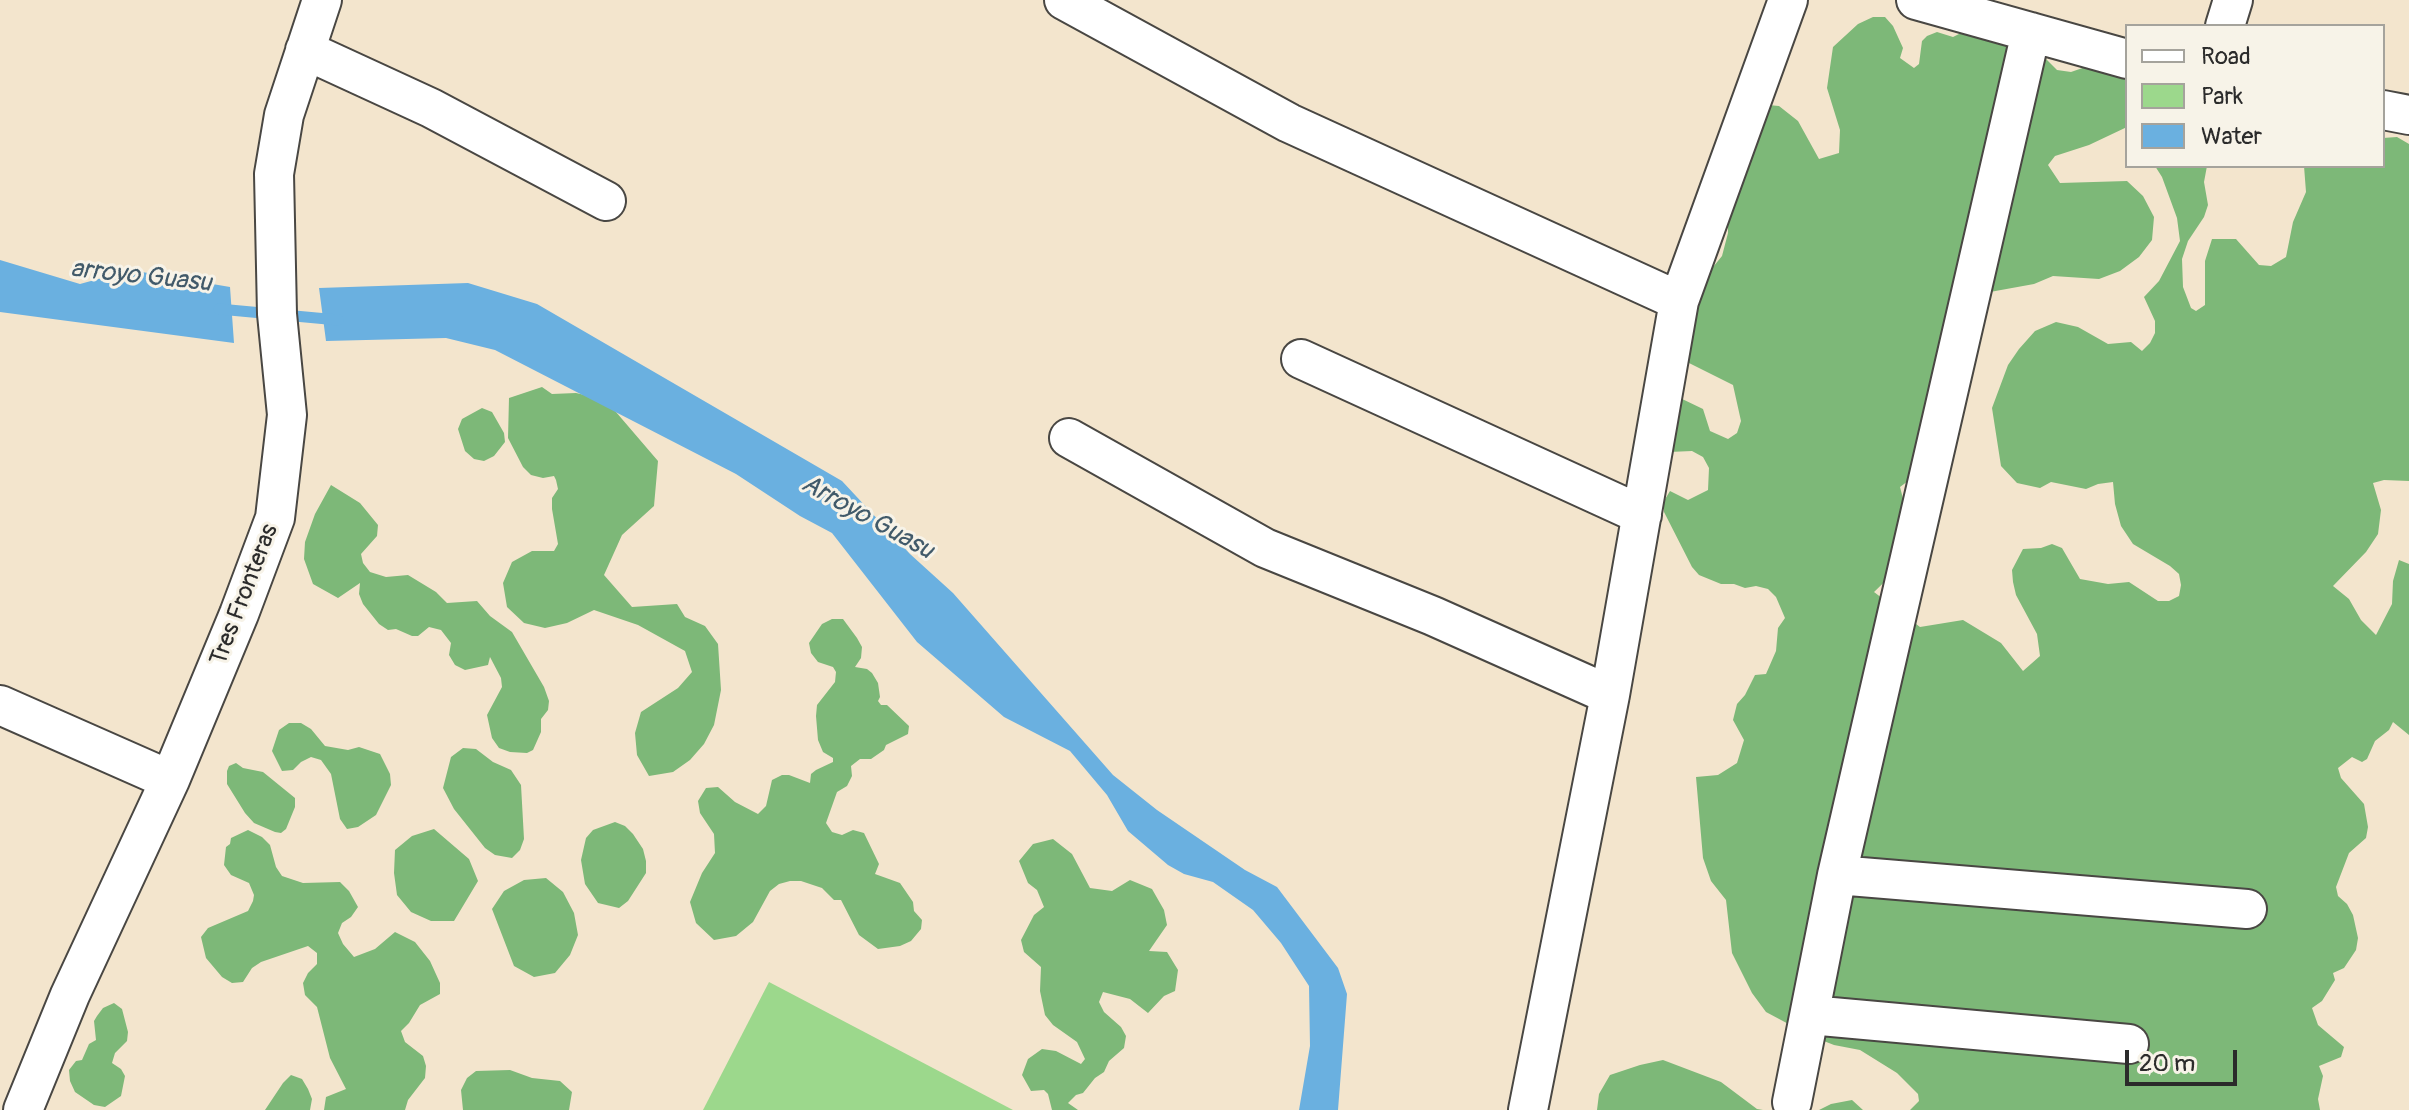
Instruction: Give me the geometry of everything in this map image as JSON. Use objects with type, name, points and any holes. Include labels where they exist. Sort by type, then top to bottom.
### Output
[{"type":"street","name":"Tres Fronteras","points":[[23,1110],[70,995],[170,780],[275,518],[287,415],[277,314],[274,174],[284,115],[322,0]]},
{"type":"street","points":[[1064,0],[1289,123],[1679,301]]},
{"type":"street","points":[[1528,1110],[1610,695],[1679,301],[1788,0]]},
{"type":"street","points":[[1916,0],[2125,58]]},
{"type":"street","points":[[2226,24],[2233,0]]},
{"type":"street","points":[[1792,1102],[1837,875],[2031,32]]},
{"type":"street","points":[[305,50],[431,108],[606,201]]},
{"type":"street","points":[[2385,110],[2409,115]]},
{"type":"street","points":[[1301,359],[1642,515]]},
{"type":"street","points":[[1069,438],[1265,548],[1433,616],[1610,695]]},
{"type":"street","points":[[0,705],[170,780]]},
{"type":"street","points":[[1837,875],[2247,909]]},
{"type":"street","points":[[1810,1015],[2129,1044]]},
{"type":"green space","points":[[1873,17],[1885,17],[1903,48],[1900,58],[1914,68],[1919,64],[1922,41],[1927,36],[1937,32],[1953,37],[1969,29],[2039,52],[2057,70],[2071,72],[2094,64],[2125,76],[2125,128],[2089,145],[2055,156],[2048,165],[2060,183],[2127,181],[2143,196],[2154,217],[2152,240],[2139,257],[2120,271],[2099,279],[2053,276],[2034,284],[1990,292],[1936,460],[1900,487],[1908,518],[1905,562],[1874,592],[1920,627],[1963,620],[2001,643],[2023,671],[2040,656],[2037,634],[2016,595],[2013,582],[2012,570],[2023,549],[2052,544],[2062,548],[2080,579],[2108,584],[2129,582],[2158,601],[2169,601],[2179,596],[2181,585],[2179,574],[2133,544],[2121,526],[2113,482],[2086,489],[2051,482],[2040,488],[2017,483],[2001,466],[1992,408],[2008,365],[2019,349],[2035,331],[2056,322],[2078,327],[2108,344],[2131,342],[2142,351],[2150,343],[2155,333],[2155,321],[2144,297],[2159,281],[2180,241],[2177,218],[2156,168],[2207,168],[2204,182],[2208,205],[2188,241],[2182,259],[2183,287],[2191,308],[2196,311],[2205,305],[2205,261],[2212,239],[2236,239],[2259,265],[2271,266],[2286,257],[2293,222],[2306,192],[2304,168],[2385,168],[2385,138],[2397,137],[2409,144],[2409,481],[2373,483],[2381,510],[2378,534],[2366,552],[2333,586],[2349,599],[2361,620],[2376,635],[2392,604],[2393,581],[2399,560],[2409,564],[2409,735],[2393,722],[2389,730],[2375,741],[2367,759],[2362,762],[2352,757],[2338,768],[2341,778],[2364,804],[2368,827],[2366,838],[2349,853],[2336,887],[2338,896],[2353,915],[2358,938],[2356,950],[2344,968],[2333,973],[2335,980],[2322,1001],[2312,1008],[2318,1025],[2344,1047],[2341,1057],[2319,1066],[2323,1076],[2318,1099],[2320,1110],[1910,1110],[1919,1101],[1918,1094],[1897,1073],[1860,1050],[1811,1036],[1766,1012],[1752,993],[1732,953],[1726,900],[1711,881],[1703,858],[1696,777],[1718,775],[1737,763],[1744,740],[1733,720],[1737,704],[1755,675],[1766,674],[1776,651],[1778,628],[1785,618],[1776,597],[1768,589],[1721,584],[1699,575],[1664,512],[1664,501],[1670,491],[1688,500],[1708,490],[1709,468],[1703,457],[1692,451],[1669,452],[1678,397],[1703,409],[1710,431],[1728,439],[1737,433],[1741,421],[1733,385],[1689,363],[1680,337],[1679,309],[1722,256],[1728,233],[1728,209],[1757,104],[1779,106],[1798,121],[1819,159],[1839,153],[1840,130],[1827,88],[1833,47],[1858,24]]},
{"type":"green space","points":[[542,387],[552,394],[576,393],[598,398],[616,412],[658,461],[654,506],[622,535],[604,575],[632,607],[677,604],[685,617],[705,626],[718,644],[721,690],[714,725],[704,744],[690,760],[673,772],[649,776],[637,755],[635,733],[641,712],[678,688],[692,672],[685,651],[638,625],[594,610],[567,623],[545,628],[524,623],[507,607],[503,583],[512,562],[532,551],[554,551],[558,544],[552,509],[552,498],[558,489],[556,480],[554,476],[543,478],[531,475],[523,467],[508,438],[509,398]]},
{"type":"green space","points":[[482,408],[492,412],[504,433],[505,442],[494,456],[484,461],[474,459],[465,451],[458,429],[462,419]]},
{"type":"green space","points":[[331,485],[360,503],[378,525],[377,536],[361,554],[370,572],[386,577],[408,575],[436,592],[447,603],[477,601],[490,616],[512,632],[549,701],[533,750],[527,753],[510,752],[499,748],[492,738],[487,715],[502,687],[501,678],[490,657],[488,665],[465,670],[455,665],[449,655],[451,643],[441,630],[429,627],[418,636],[412,636],[396,629],[388,630],[379,624],[363,604],[359,594],[360,583],[338,598],[313,584],[304,559],[305,542],[315,514]]},
{"type":"green space","points":[[832,619],[843,619],[857,638],[862,647],[861,658],[855,667],[872,673],[878,683],[878,701],[881,705],[887,705],[909,726],[908,734],[886,745],[871,759],[860,759],[851,766],[852,776],[847,786],[837,792],[826,823],[832,832],[842,835],[853,830],[864,833],[879,864],[875,874],[900,883],[922,920],[921,929],[911,941],[878,949],[859,935],[841,900],[834,900],[822,888],[790,881],[770,891],[753,922],[736,936],[714,940],[696,923],[690,902],[702,873],[715,853],[714,834],[700,813],[698,801],[706,788],[718,787],[735,802],[758,814],[766,806],[772,780],[789,775],[810,783],[811,774],[833,762],[833,758],[823,752],[818,740],[816,716],[817,705],[835,682],[836,672],[833,667],[818,662],[811,653],[809,643],[822,624]]},
{"type":"green space","points":[[289,723],[301,723],[311,729],[325,746],[348,750],[359,747],[380,754],[390,774],[391,785],[376,815],[358,827],[347,829],[340,819],[331,774],[321,760],[311,757],[293,770],[282,771],[272,751],[279,730]]},
{"type":"green space","points":[[463,748],[476,749],[493,762],[511,770],[521,785],[524,839],[520,850],[512,858],[495,855],[485,848],[454,809],[443,788],[451,757]]},
{"type":"green space","points":[[236,763],[243,768],[263,772],[295,798],[295,807],[286,829],[281,833],[254,823],[245,813],[227,784],[229,766]]},
{"type":"green space","points":[[615,822],[633,834],[643,849],[646,861],[646,873],[628,901],[619,908],[598,903],[585,884],[581,860],[586,838],[593,830]]},
{"type":"green space","points":[[434,829],[469,859],[478,881],[454,921],[431,921],[411,912],[397,895],[395,850],[412,836]]},
{"type":"green space","points":[[248,830],[270,845],[282,876],[303,883],[340,882],[349,891],[358,907],[342,923],[338,933],[354,957],[375,949],[395,932],[415,942],[430,961],[440,983],[440,994],[420,1005],[401,1031],[405,1042],[423,1056],[426,1066],[425,1078],[408,1100],[405,1110],[324,1110],[326,1097],[346,1089],[330,1058],[317,1007],[305,995],[303,983],[317,964],[317,953],[308,946],[261,962],[252,968],[243,982],[232,983],[222,977],[206,958],[201,937],[208,928],[248,911],[253,901],[249,883],[231,875],[224,865],[226,847],[231,838]]},
{"type":"green space","points":[[1053,839],[1072,854],[1090,888],[1112,891],[1130,880],[1152,889],[1164,910],[1167,925],[1149,951],[1167,952],[1178,970],[1175,991],[1164,996],[1148,1013],[1130,999],[1103,992],[1099,1002],[1126,1036],[1124,1048],[1083,1093],[1068,1103],[1078,1110],[1052,1110],[1048,1094],[1044,1090],[1031,1091],[1022,1075],[1028,1059],[1042,1049],[1056,1051],[1081,1064],[1085,1059],[1077,1042],[1053,1025],[1045,1015],[1040,991],[1041,967],[1024,952],[1021,940],[1034,915],[1044,907],[1037,890],[1028,883],[1019,861],[1033,844]]},
{"type":"green space","points":[[546,878],[563,892],[574,913],[578,935],[570,955],[555,973],[534,977],[514,966],[492,909],[504,891],[524,880]]},
{"type":"green space","points":[[769,982],[1013,1110],[703,1110]]},
{"type":"green space","points":[[114,1003],[122,1009],[128,1032],[127,1041],[115,1053],[112,1063],[125,1076],[121,1096],[105,1107],[94,1105],[75,1092],[69,1070],[76,1061],[82,1060],[89,1044],[96,1040],[94,1021],[97,1016],[103,1008]]},
{"type":"green space","points":[[1663,1060],[1721,1082],[1757,1109],[1763,1110],[1597,1110],[1599,1094],[1610,1075]]},
{"type":"green space","points":[[510,1070],[532,1078],[560,1081],[572,1092],[569,1110],[463,1110],[461,1090],[467,1078],[476,1071]]},
{"type":"green space","points":[[291,1075],[302,1079],[308,1089],[312,1099],[310,1110],[265,1110],[283,1083]]},
{"type":"green space","points":[[1852,1100],[1863,1110],[1819,1110],[1831,1104]]},
{"type":"water","points":[[0,260],[80,284],[120,273],[142,272],[230,287],[234,343],[0,312]]},
{"type":"water","name":"Arroyo Guasu","points":[[468,283],[537,304],[842,481],[910,554],[953,593],[1113,775],[1157,810],[1245,870],[1277,887],[1338,968],[1347,994],[1338,1110],[1299,1110],[1310,1046],[1309,986],[1281,943],[1253,910],[1213,882],[1184,874],[1168,865],[1128,831],[1107,795],[1070,751],[1004,717],[917,642],[832,533],[736,474],[495,350],[446,338],[326,341],[319,288]]},
{"type":"waterway","name":"arroyo Guasu","points":[[219,309],[338,320]]}]
